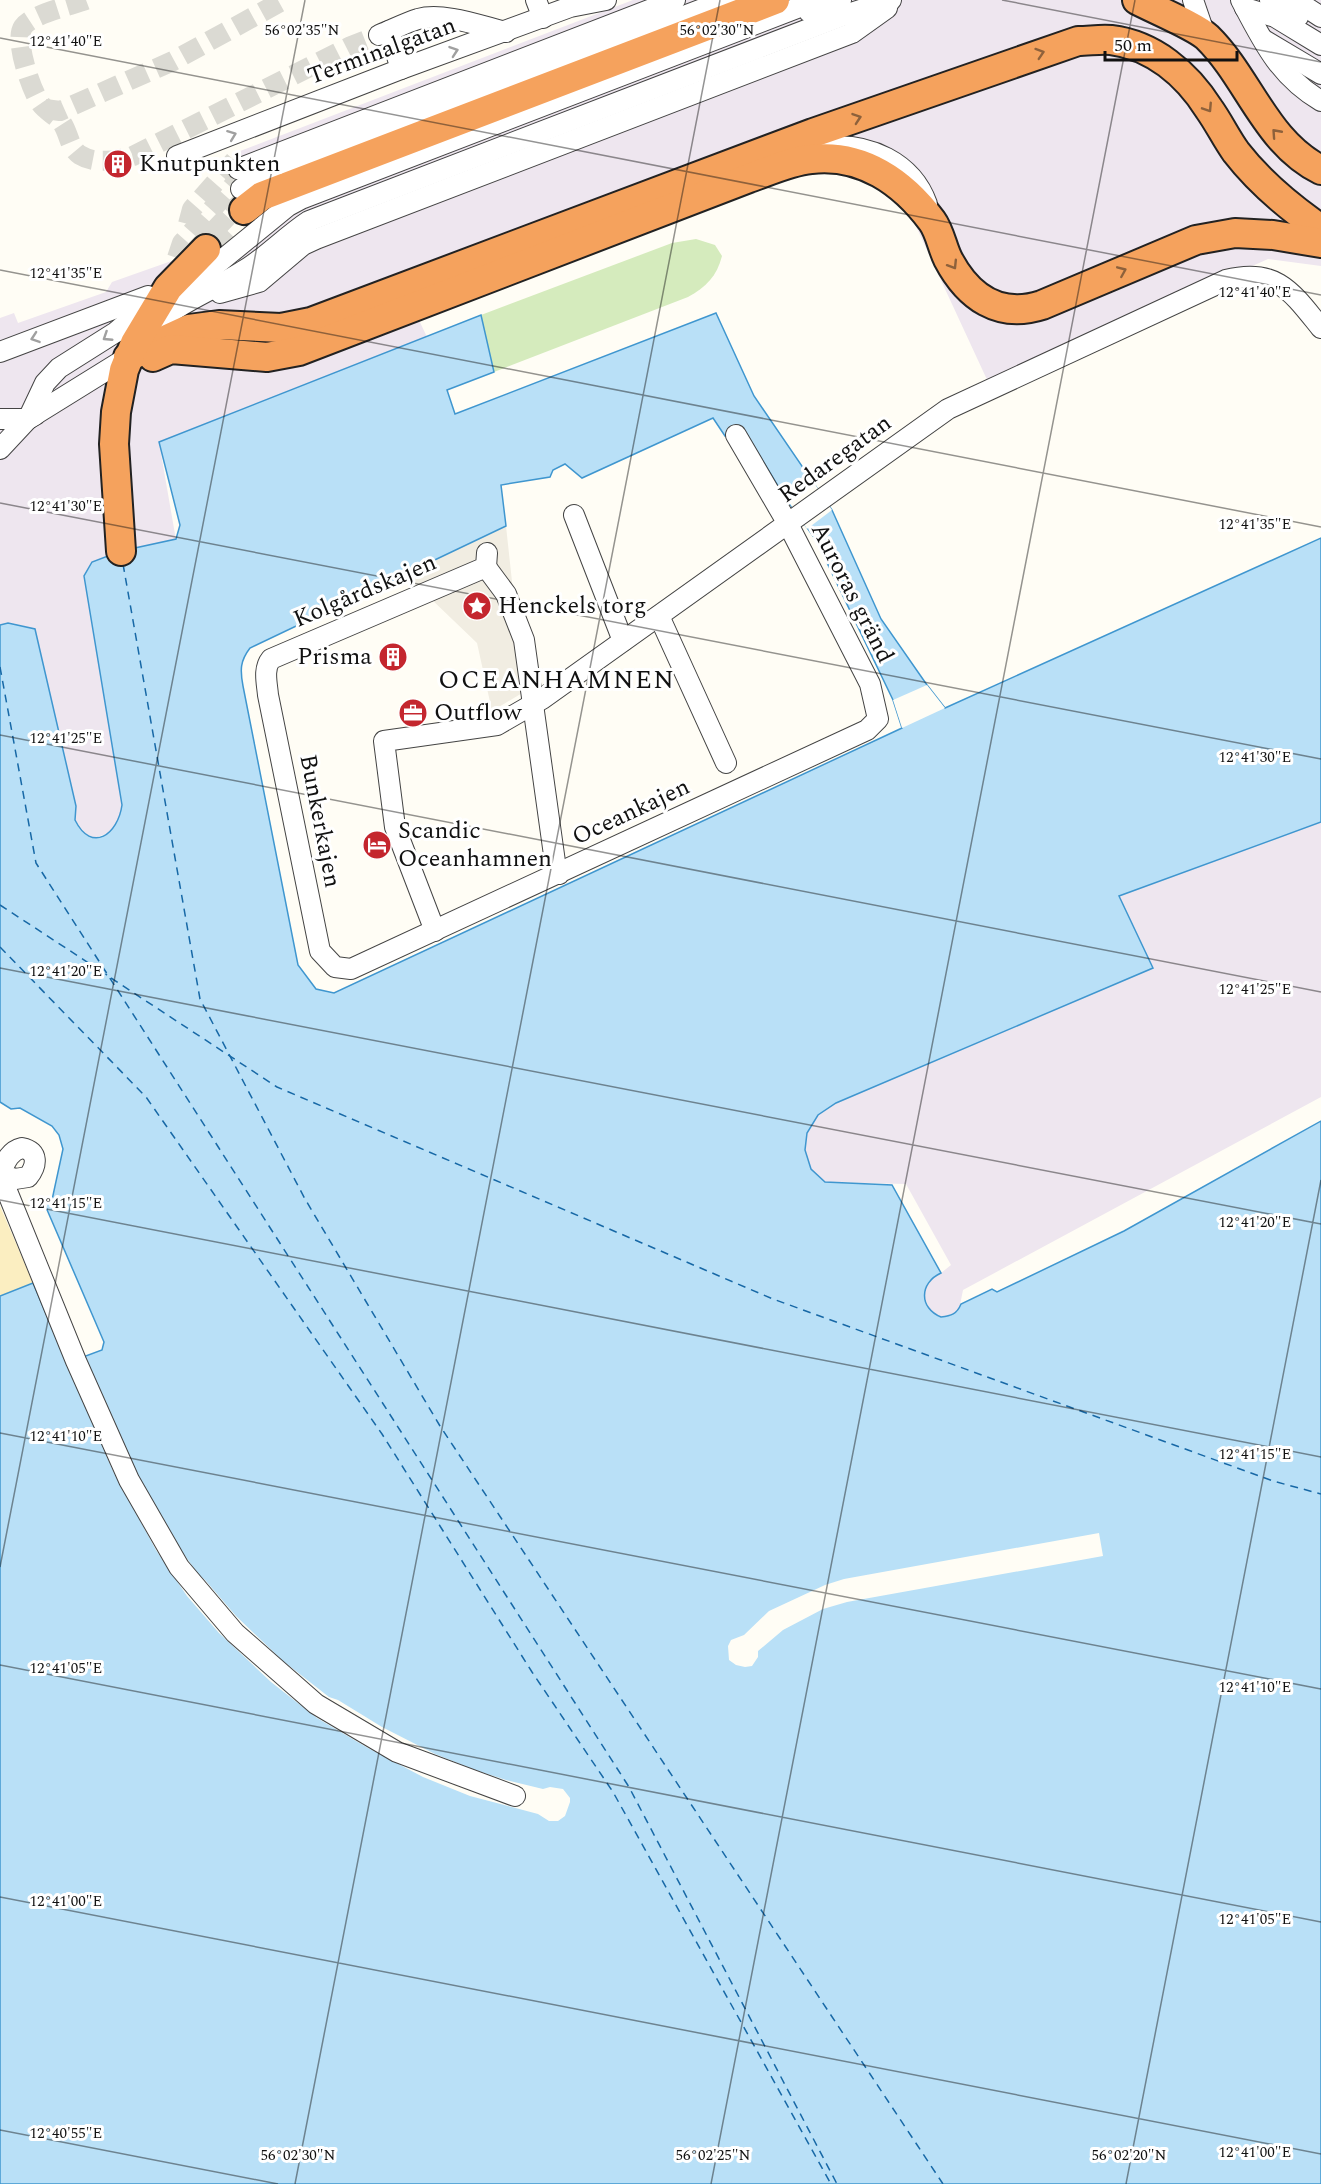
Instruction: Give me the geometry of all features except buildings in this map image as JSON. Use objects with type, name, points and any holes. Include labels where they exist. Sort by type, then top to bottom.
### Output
[{"type":"highway","points":[[241,196],[262,196],[775,0]]},
{"type":"highway","points":[[1137,0],[1204,35],[1225,56],[1274,133],[1313,166],[1321,170]]},
{"type":"highway","points":[[129,357],[189,329],[219,325],[281,328],[311,322],[711,170],[1078,41],[1110,40],[1135,45],[1154,54],[1185,78],[1252,171],[1280,199],[1321,229]]},
{"type":"highway","points":[[129,357],[179,345],[267,357],[299,351],[749,178],[810,159],[847,161],[885,175],[933,223],[949,260],[969,289],[990,304],[1020,310],[1042,305],[1196,240],[1235,233],[1273,235],[1321,243]]},
{"type":"highway","points":[[121,551],[114,444],[116,412],[129,357],[183,293],[190,254]]},
{"type":"street","name":"Terminalgatan","points":[[177,156],[400,62],[506,32],[540,9],[570,7],[606,0]]},
{"type":"street","points":[[241,196],[650,0]]},
{"type":"street","points":[[241,196],[675,0]]},
{"type":"street","points":[[241,196],[701,0]]},
{"type":"street","points":[[183,293],[241,196],[254,180],[726,0]]},
{"type":"street","points":[[241,196],[751,0]]},
{"type":"street","points":[[241,196],[281,201],[298,192],[796,0]]},
{"type":"street","points":[[0,449],[28,419],[129,357],[183,293],[288,206],[301,199],[818,0]]},
{"type":"street","points":[[28,419],[45,383],[59,368],[235,260],[292,212],[841,0]]},
{"type":"street","points":[[183,293],[297,218],[842,8],[856,0]]},
{"type":"street","points":[[0,352],[117,310],[183,293],[245,270],[294,230],[309,221],[891,0]]},
{"type":"street","points":[[183,293],[258,282],[303,245],[316,238],[852,33],[898,0]]},
{"type":"street","points":[[1193,0],[1204,35]]},
{"type":"street","points":[[1270,0],[1321,31]]},
{"type":"street","points":[[1294,0],[1321,16]]},
{"type":"street","points":[[1316,0],[1321,3]]},
{"type":"street","points":[[400,62],[384,33],[418,19],[428,17],[462,22],[506,32]]},
{"type":"street","points":[[1250,17],[1275,17],[1321,45]]},
{"type":"street","points":[[1250,17],[1321,59]]},
{"type":"street","points":[[1250,17],[1281,69],[1321,101]]},
{"type":"street","points":[[1250,17],[1321,74]]},
{"type":"street","points":[[1281,69],[1321,89]]},
{"type":"street","points":[[179,345],[214,334],[282,335],[312,326],[714,176],[773,149]]},
{"type":"street","name":"Redaregatan","points":[[432,923],[394,827],[384,741],[497,725],[532,705],[624,641],[948,409],[1226,280],[1244,275],[1262,276],[1274,281],[1293,294],[1321,328]]},
{"type":"street","points":[[0,419],[28,419]]},
{"type":"street","name":"Auroras gränd","points":[[736,435],[793,521],[870,684]]},
{"type":"street","points":[[574,515],[624,641]]},
{"type":"street","name":"Kolgårdskajen","points":[[267,680],[266,670],[272,659],[486,560],[506,594],[524,640],[532,705]]},
{"type":"street","points":[[659,616],[726,763]]},
{"type":"street","name":"Bunkerkajen","points":[[267,680],[320,951],[335,967]]},
{"type":"street","name":"Oceankajen","points":[[335,967],[351,969],[432,923],[867,730],[878,718],[870,684]]},
{"type":"street","points":[[532,705],[557,868]]},
{"type":"street","points":[[0,1174],[76,1361],[129,1480],[179,1567],[235,1633],[316,1704],[397,1752],[515,1796]]},
{"type":"shaded area","points":[[633,0],[1321,0],[1321,266],[1268,259],[989,384],[914,222],[897,200],[868,182],[834,172],[799,172],[418,318],[427,337],[159,442],[176,540],[121,551],[103,684],[122,805],[121,813],[112,832],[94,838],[85,833],[75,820],[76,806],[35,630],[8,623],[0,625],[0,318],[14,313],[18,323],[106,292],[112,282],[248,234],[235,153]]},
{"type":"shaded area","name":"Henckels torg","points":[[506,526],[524,692],[492,711],[477,643],[405,574]]},
{"type":"shaded area","points":[[1321,822],[1321,1097],[963,1290],[959,1310],[953,1314],[941,1317],[930,1310],[923,1294],[925,1287],[934,1276],[951,1265],[906,1184],[825,1182],[811,1169],[805,1150],[807,1133],[818,1115],[836,1103],[1152,968],[1119,896]]},
{"type":"green space","points":[[696,239],[715,245],[722,256],[714,275],[705,285],[688,297],[494,372],[481,315],[672,243]]},
{"type":"sand","points":[[0,1206],[33,1283],[0,1296]]},
{"type":"water","points":[[716,313],[754,396],[832,510],[881,619],[945,708],[1321,538],[1321,822],[1119,896],[1153,968],[836,1103],[818,1115],[807,1133],[805,1150],[811,1169],[825,1182],[892,1185],[941,1273],[929,1283],[924,1295],[929,1308],[941,1317],[953,1314],[961,1304],[992,1289],[997,1292],[1124,1231],[1321,1121],[1321,2184],[0,2184],[0,1296],[33,1283],[67,1363],[102,1350],[104,1342],[45,1205],[52,1200],[63,1149],[59,1135],[52,1126],[20,1108],[11,1109],[0,1102],[0,625],[8,623],[35,629],[76,806],[75,820],[89,836],[96,838],[103,836],[115,824],[122,805],[84,576],[92,562],[121,551],[176,539],[180,525],[159,442],[481,315],[494,372],[447,390],[455,414]],"holes":[[[713,418],[725,436],[743,428],[784,496],[816,540],[893,700],[902,728],[334,993],[316,989],[298,965],[243,686],[242,666],[244,657],[250,648],[506,526],[501,485],[550,477],[553,470],[565,464],[582,478]]]},
{"type":"pier","points":[[811,478],[832,510],[807,529],[784,495]]},
{"type":"pier","points":[[927,685],[945,708],[902,728],[893,700]]},
{"type":"pier","points":[[67,1363],[94,1382],[100,1390],[146,1494],[198,1574],[236,1616],[283,1661],[329,1697],[435,1754],[506,1780],[543,1789],[550,1787],[563,1789],[570,1798],[565,1816],[558,1821],[549,1821],[538,1814],[470,1796],[423,1777],[317,1718],[271,1682],[219,1633],[187,1596],[156,1550],[113,1471]]},
{"type":"pier","points":[[1099,1533],[1103,1556],[847,1602],[823,1609],[783,1630],[758,1651],[758,1657],[752,1666],[736,1665],[729,1660],[728,1646],[731,1640],[744,1635],[769,1611],[825,1585],[844,1579]]},
{"type":"ferry route","points":[[123,564],[200,999],[305,1199],[440,1426],[943,2184]]},
{"type":"ferry route","points":[[0,667],[36,863],[629,1787],[837,2184]]},
{"type":"ferry route","points":[[0,905],[107,975]]},
{"type":"ferry route","points":[[0,947],[146,1097],[382,1434],[532,1672],[613,1792],[831,2184]]},
{"type":"ferry route","points":[[111,978],[277,1087],[773,1299],[1273,1481],[1321,1494]]},
{"type":"tunnel","points":[[86,0],[34,18],[23,27],[21,42],[28,76],[41,104],[62,123],[76,152],[86,158],[100,161],[133,156],[351,46],[379,35]]},
{"type":"tunnel","points":[[45,109],[60,111],[173,61],[284,0]]},
{"type":"tunnel","points":[[188,224],[192,209],[236,159]]},
{"type":"tunnel","points":[[177,258],[182,243],[239,179]]},
{"type":"tunnel","points":[[193,253],[243,200]]},
{"type":"tunnel","points":[[206,249],[244,210]]},
{"type":"place","name":"Knutpunkten","points":[[118,164]]},
{"type":"place","name":"Henckels torg","points":[[477,606]]},
{"type":"place","name":"Prisma","points":[[393,657]]},
{"type":"place","name":"Outflow","points":[[413,713]]},
{"type":"place","name":"Scandic Oceanhamnen","points":[[377,845]]},
{"type":"district","name":"OCEANHAMNEN","points":[[557,680]]}]
